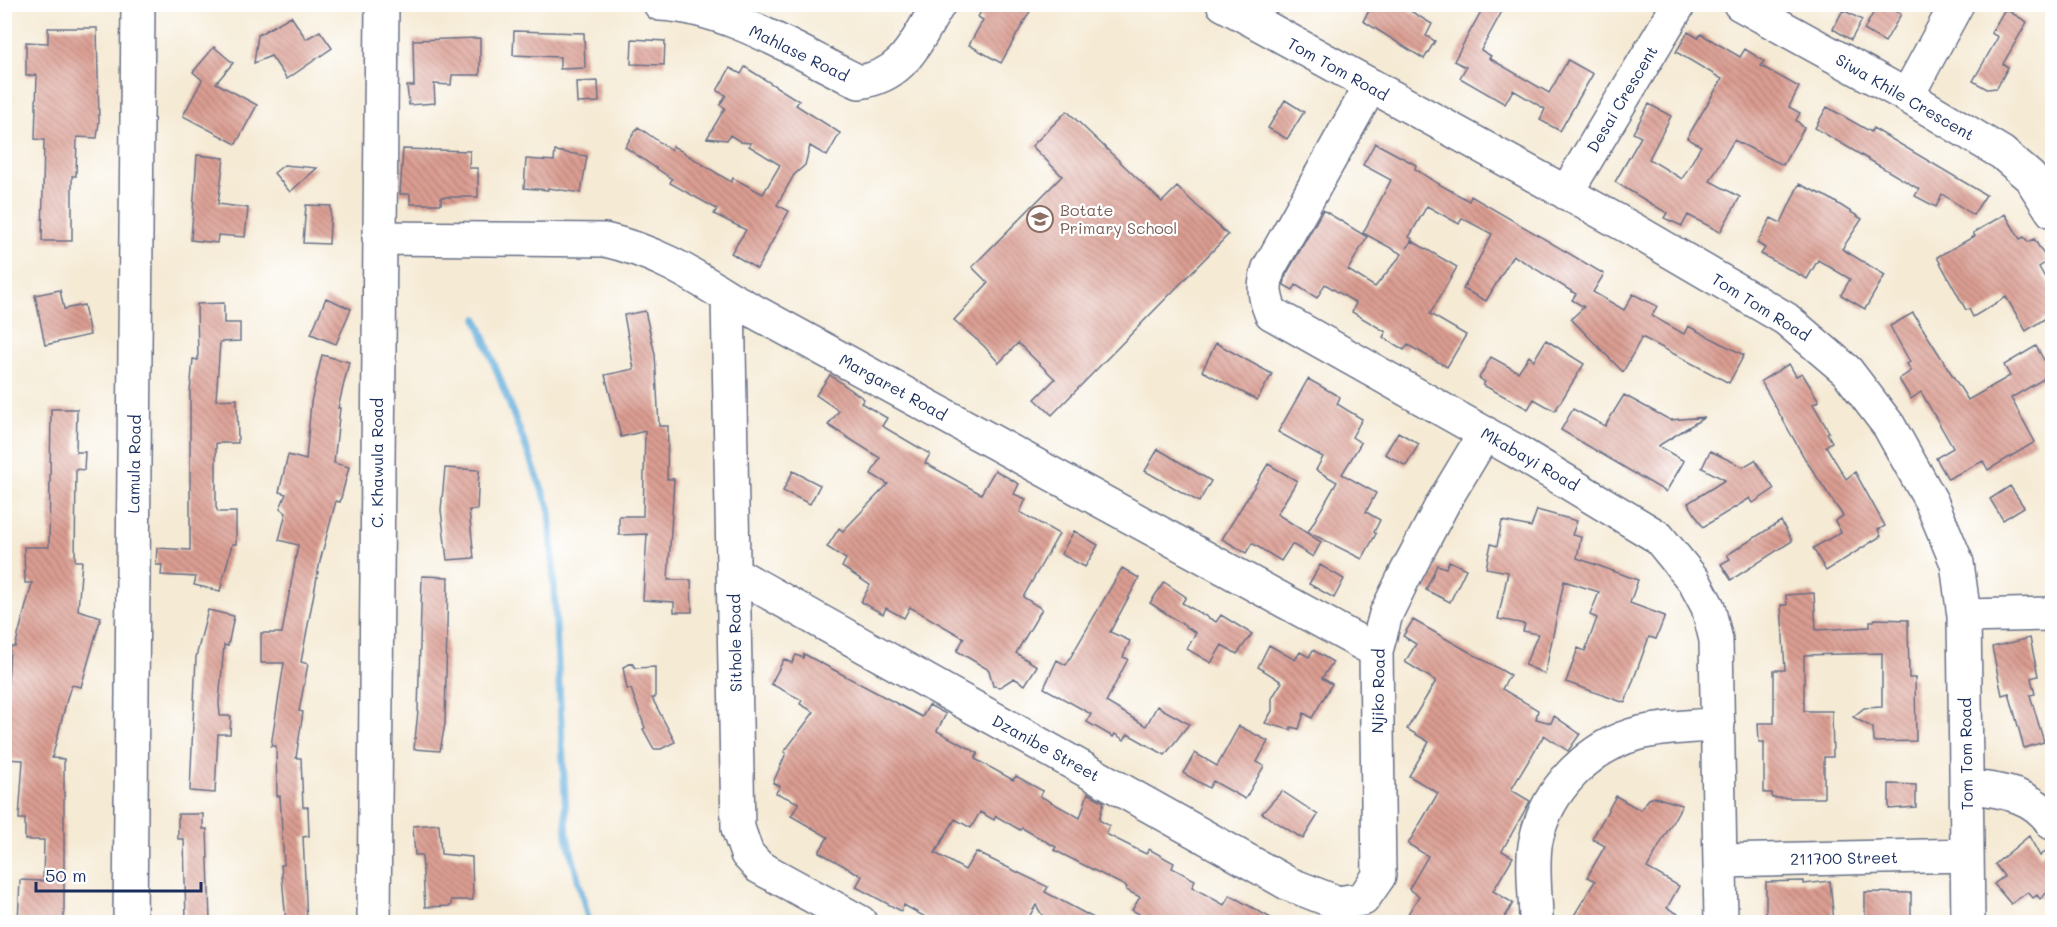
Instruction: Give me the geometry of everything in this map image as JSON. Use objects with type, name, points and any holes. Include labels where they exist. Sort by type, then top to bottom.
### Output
[{"type":"street","name":"Lamula Road","points":[[130,922],[138,4]]},
{"type":"street","name":"C. Khawula Road","points":[[374,922],[382,4]]},
{"type":"street","name":"Mahlase Road","points":[[660,4],[679,5],[719,14],[859,82],[880,79],[896,69],[939,4]]},
{"type":"street","name":"Tom Tom Road","points":[[1223,4],[1566,193],[1786,319],[1847,371],[1889,426],[1936,509],[1957,563],[1964,616],[1968,922]]},
{"type":"street","name":"Desai Crescent","points":[[1566,193],[1679,4]]},
{"type":"street","name":"Siwa Khile Crescent","points":[[1740,4],[1906,96],[2018,164],[2030,177],[2052,210]]},
{"type":"street","points":[[1906,96],[1957,4]]},
{"type":"street","name":"Mkabayi Road","points":[[1370,87],[1269,268],[1264,284],[1270,313],[1485,433],[1658,537],[1682,563],[1708,607],[1716,640],[1721,922]]},
{"type":"street","name":"Margaret Road","points":[[379,238],[605,240],[630,246],[674,263],[729,297],[1376,651]]},
{"type":"street","name":"Sithole Road","points":[[729,297],[738,828],[747,854],[759,867],[860,922]]},
{"type":"street","name":"Njiko Road","points":[[1363,899],[1379,876],[1376,651],[1386,614],[1404,577],[1443,503],[1485,433]]},
{"type":"street","name":"Dzanibe Street","points":[[734,573],[1288,884],[1338,903],[1363,899]]},
{"type":"street","points":[[1964,616],[2052,614]]},
{"type":"street","points":[[1536,922],[1536,841],[1545,814],[1559,789],[1581,764],[1607,746],[1640,733],[1718,724]]},
{"type":"street","points":[[1967,786],[2025,798],[2036,805],[2052,824]]},
{"type":"street","name":"211700 Street","points":[[1720,861],[1967,855]]},
{"type":"building","points":[[985,4],[1034,4],[1001,63],[969,45],[983,20],[978,17]]},
{"type":"building","points":[[1373,4],[1399,4],[1432,24],[1426,36],[1435,41],[1424,59],[1363,21]]},
{"type":"building","points":[[1485,4],[1506,4],[1481,50],[1491,56],[1489,58],[1549,93],[1568,60],[1593,74],[1560,131],[1540,120],[1545,109],[1513,90],[1505,104],[1460,78],[1466,67],[1454,61]]},
{"type":"building","points":[[1878,4],[1901,14],[1885,42],[1864,30]]},
{"type":"building","points":[[2005,9],[2027,22],[2003,64],[2008,67],[1997,88],[1987,89],[1973,81],[1998,37],[1991,33]]},
{"type":"building","points":[[1843,10],[1862,20],[1851,40],[1833,29]]},
{"type":"building","points":[[291,16],[306,39],[320,31],[332,48],[287,79],[271,56],[254,63],[258,35]]},
{"type":"building","points":[[48,28],[97,28],[99,122],[97,138],[77,137],[76,176],[72,176],[72,241],[42,241],[44,140],[35,139],[37,75],[26,76],[26,42],[48,43]]},
{"type":"building","points":[[514,31],[584,33],[585,68],[560,69],[560,57],[513,55]]},
{"type":"building","points":[[1688,32],[1698,38],[1701,34],[1740,57],[1745,49],[1764,61],[1761,66],[1799,87],[1789,107],[1800,113],[1796,120],[1804,128],[1783,165],[1734,140],[1710,181],[1740,197],[1720,232],[1688,215],[1682,226],[1664,218],[1667,213],[1615,182],[1641,137],[1633,133],[1649,104],[1671,116],[1649,159],[1682,179],[1701,146],[1687,138],[1722,79],[1676,52]]},
{"type":"building","points":[[480,38],[480,75],[452,75],[451,85],[434,84],[435,103],[409,105],[407,86],[414,86],[413,40]]},
{"type":"building","points":[[632,39],[665,41],[664,65],[631,64]]},
{"type":"building","points":[[214,47],[233,63],[216,83],[257,105],[236,144],[183,116],[202,80],[193,72]]},
{"type":"building","points":[[745,67],[799,101],[796,105],[840,133],[827,156],[810,146],[805,165],[794,175],[777,205],[789,211],[757,269],[731,253],[746,230],[714,214],[717,209],[670,183],[672,179],[625,147],[638,127],[671,150],[673,146],[731,182],[733,178],[763,194],[780,165],[749,146],[751,143],[741,142],[730,135],[727,140],[707,138],[725,108],[720,105],[726,95],[717,91],[730,68],[741,74]]},
{"type":"building","points":[[598,81],[599,102],[577,103],[576,82]]},
{"type":"building","points":[[1285,100],[1304,112],[1287,139],[1268,128]]},
{"type":"building","points":[[1827,107],[1871,132],[1873,128],[1986,195],[1973,215],[1942,194],[1936,207],[1915,196],[1919,189],[1815,128]]},
{"type":"building","points":[[1067,111],[1162,202],[1177,187],[1228,235],[1052,415],[1035,399],[1055,379],[1018,343],[999,363],[984,346],[954,320],[988,283],[972,267],[1062,176],[1032,146]]},
{"type":"building","points":[[1375,143],[1416,165],[1415,169],[1432,180],[1469,201],[1471,196],[1604,274],[1593,292],[1624,310],[1633,294],[1657,306],[1652,316],[1684,334],[1688,326],[1744,355],[1729,383],[1642,337],[1623,372],[1571,319],[1584,307],[1572,300],[1576,294],[1513,255],[1486,301],[1463,289],[1492,234],[1462,218],[1459,224],[1427,206],[1409,237],[1412,239],[1407,248],[1412,241],[1457,267],[1430,314],[1466,335],[1447,367],[1408,345],[1404,350],[1383,337],[1386,332],[1352,312],[1356,303],[1325,284],[1317,298],[1296,285],[1293,290],[1284,285],[1286,275],[1323,210],[1367,237],[1348,270],[1375,287],[1402,254],[1363,233],[1391,180],[1363,165]]},
{"type":"building","points":[[403,149],[470,151],[469,168],[478,168],[478,197],[441,197],[441,204],[410,204],[410,194],[400,194]]},
{"type":"building","points":[[555,151],[587,156],[581,193],[548,188],[548,190],[524,188],[526,159],[554,161]]},
{"type":"building","points":[[197,155],[224,158],[218,204],[248,208],[245,237],[218,235],[217,243],[191,240]]},
{"type":"building","points":[[284,165],[317,168],[290,192],[274,173]]},
{"type":"building","points":[[1799,184],[1829,198],[1862,219],[1842,249],[1885,275],[1865,309],[1841,295],[1850,279],[1818,260],[1807,279],[1761,254],[1765,248],[1757,243],[1771,218],[1781,223]]},
{"type":"building","points":[[306,205],[331,206],[329,244],[303,243]]},
{"type":"building","points":[[2005,214],[2020,239],[2024,237],[2028,242],[2034,239],[2048,261],[2039,267],[2052,290],[2052,314],[2026,331],[2006,297],[1973,317],[1969,309],[1966,310],[1937,257],[1975,236],[1973,233]]},
{"type":"building","points":[[60,290],[64,309],[84,305],[90,335],[45,345],[35,295]]},
{"type":"building","points":[[326,298],[351,309],[336,344],[311,334]]},
{"type":"building","points":[[224,303],[224,323],[240,323],[240,341],[220,342],[216,400],[237,399],[238,443],[216,443],[216,507],[218,512],[236,512],[236,544],[232,544],[220,591],[194,585],[196,577],[161,575],[162,565],[156,565],[157,548],[190,550],[190,392],[193,359],[198,360],[197,304]]},
{"type":"building","points":[[645,311],[655,354],[659,426],[668,426],[667,479],[674,479],[668,580],[691,580],[692,612],[674,612],[674,602],[643,600],[647,534],[619,535],[619,516],[643,516],[645,431],[621,437],[605,375],[634,369],[624,315]]},
{"type":"building","points":[[1913,313],[1968,400],[2010,376],[2004,365],[2036,346],[2052,374],[2011,398],[2035,442],[1988,470],[1983,461],[1948,479],[1936,458],[1953,448],[1921,392],[1911,399],[1899,379],[1911,371],[1907,364],[1910,362],[1890,326]]},
{"type":"building","points":[[1546,340],[1584,364],[1555,411],[1534,399],[1528,409],[1483,385],[1485,382],[1479,378],[1491,357],[1518,372],[1529,356],[1534,360]]},
{"type":"building","points":[[1216,343],[1272,374],[1257,400],[1202,371]]},
{"type":"building","points":[[322,355],[349,362],[338,408],[340,408],[334,463],[349,467],[340,502],[336,501],[320,561],[301,662],[308,664],[299,711],[303,712],[296,758],[301,758],[303,807],[308,807],[309,836],[303,837],[307,922],[286,922],[281,865],[284,865],[280,796],[277,796],[276,746],[271,746],[284,663],[261,663],[261,633],[282,633],[298,545],[279,540],[286,513],[280,508],[286,494],[279,492],[288,455],[306,460],[311,402]]},
{"type":"building","points":[[1789,364],[1796,376],[1802,373],[1819,401],[1813,404],[1832,442],[1826,446],[1846,479],[1855,472],[1885,526],[1878,530],[1881,536],[1826,571],[1813,548],[1841,532],[1835,521],[1843,516],[1805,459],[1761,381]]},
{"type":"building","points":[[830,375],[864,399],[861,403],[887,418],[882,426],[930,454],[925,463],[981,494],[995,470],[1019,484],[1014,494],[1026,499],[1020,512],[1059,534],[1023,597],[1042,609],[1016,653],[1037,666],[1025,685],[1014,678],[1000,687],[993,686],[989,670],[957,651],[964,638],[910,607],[904,618],[886,608],[883,614],[861,602],[870,585],[842,567],[846,559],[827,547],[839,528],[843,531],[888,484],[871,474],[880,458],[828,425],[839,411],[816,395]]},
{"type":"building","points":[[1308,379],[1340,397],[1337,404],[1362,419],[1352,437],[1361,443],[1342,474],[1376,493],[1366,512],[1380,520],[1374,532],[1376,534],[1362,559],[1308,532],[1337,482],[1316,470],[1323,457],[1278,432]]},
{"type":"building","points":[[1624,395],[1670,420],[1705,417],[1658,446],[1684,461],[1666,492],[1561,430],[1573,409],[1605,426]]},
{"type":"building","points":[[51,409],[77,409],[76,452],[85,452],[84,470],[76,469],[75,561],[82,561],[78,610],[101,617],[81,687],[72,685],[68,695],[52,758],[64,759],[64,922],[18,922],[20,880],[43,881],[44,840],[25,840],[25,819],[19,819],[23,760],[4,759],[4,698],[7,699],[10,647],[15,647],[32,583],[25,583],[24,547],[49,547]]},
{"type":"building","points":[[1398,432],[1419,444],[1406,466],[1385,454]]},
{"type":"building","points":[[1158,449],[1211,481],[1199,502],[1145,471]]},
{"type":"building","points":[[1710,451],[1743,467],[1755,460],[1774,489],[1753,503],[1750,498],[1703,527],[1688,503],[1725,480],[1702,468]]},
{"type":"building","points":[[1268,464],[1297,481],[1277,514],[1321,542],[1313,557],[1292,544],[1281,561],[1252,543],[1246,553],[1222,539]]},
{"type":"building","points":[[445,468],[479,470],[477,510],[469,510],[474,558],[447,560],[441,510]]},
{"type":"building","points":[[793,471],[820,485],[810,504],[783,491]]},
{"type":"building","points":[[2010,486],[2024,507],[2003,520],[1990,499]]},
{"type":"building","points":[[1537,510],[1577,521],[1572,535],[1581,537],[1577,558],[1638,580],[1630,603],[1665,616],[1656,639],[1649,637],[1625,703],[1566,682],[1578,648],[1585,651],[1597,618],[1590,615],[1599,592],[1564,581],[1545,674],[1525,665],[1538,634],[1523,631],[1525,624],[1498,619],[1508,572],[1486,568],[1491,544],[1497,546],[1502,521],[1531,527]]},
{"type":"building","points":[[1781,521],[1792,541],[1731,580],[1721,564],[1730,559],[1727,555]]},
{"type":"building","points":[[1074,531],[1098,545],[1085,567],[1061,554]]},
{"type":"building","points":[[1449,561],[1466,569],[1450,602],[1426,590],[1437,565],[1446,568]]},
{"type":"building","points":[[1320,565],[1344,579],[1334,598],[1309,584]]},
{"type":"building","points":[[1122,568],[1139,578],[1110,632],[1130,641],[1123,657],[1128,659],[1106,702],[1146,726],[1157,706],[1189,724],[1165,755],[1128,734],[1124,740],[1115,734],[1113,737],[1087,722],[1091,714],[1044,688],[1057,660],[1066,665]]},
{"type":"building","points":[[422,576],[448,577],[445,724],[440,751],[414,749],[418,711]]},
{"type":"building","points":[[1164,582],[1186,597],[1182,603],[1216,622],[1221,615],[1252,634],[1237,654],[1222,645],[1211,663],[1187,649],[1196,633],[1150,603]]},
{"type":"building","points":[[1814,593],[1816,630],[1870,627],[1870,621],[1875,619],[1908,620],[1909,678],[1915,678],[1916,741],[1874,742],[1873,728],[1853,717],[1864,708],[1882,707],[1882,653],[1804,655],[1804,711],[1832,711],[1833,757],[1824,757],[1824,798],[1772,798],[1772,793],[1764,793],[1764,742],[1759,742],[1758,723],[1774,723],[1774,670],[1785,670],[1781,605],[1787,605],[1786,595]]},
{"type":"building","points":[[208,610],[234,616],[228,646],[224,645],[219,703],[220,716],[231,716],[230,734],[218,734],[215,793],[190,791],[196,657]]},
{"type":"building","points":[[1413,620],[1510,675],[1502,689],[1538,710],[1536,719],[1551,723],[1554,716],[1580,734],[1568,751],[1544,735],[1511,790],[1530,801],[1502,851],[1513,857],[1493,891],[1513,903],[1502,922],[1403,922],[1419,896],[1409,889],[1428,856],[1408,844],[1438,793],[1409,776],[1429,742],[1407,729],[1436,681],[1405,662],[1416,644],[1403,636]]},
{"type":"building","points":[[2030,638],[2038,676],[2031,678],[2035,694],[2030,695],[2044,742],[2024,748],[2009,693],[2002,695],[1992,647]]},
{"type":"building","points":[[1269,645],[1295,660],[1300,652],[1309,657],[1313,650],[1333,662],[1322,678],[1332,684],[1312,718],[1304,713],[1299,729],[1291,727],[1291,730],[1265,723],[1272,711],[1272,698],[1282,682],[1258,667]]},
{"type":"building","points":[[804,654],[922,717],[929,705],[946,714],[937,731],[978,753],[975,759],[1013,780],[1016,776],[1043,791],[1040,796],[1080,818],[1088,793],[1104,802],[1099,820],[1110,826],[1106,834],[1146,854],[1149,849],[1174,863],[1172,868],[1195,880],[1192,887],[1224,905],[1230,895],[1278,922],[1153,922],[1132,910],[1140,897],[1126,890],[1127,887],[1054,850],[1056,847],[1022,828],[1020,830],[996,816],[994,820],[980,812],[971,828],[955,819],[935,853],[965,870],[976,852],[1048,887],[1045,892],[1101,922],[1046,922],[1036,905],[1026,922],[934,922],[904,905],[901,911],[856,887],[862,876],[819,852],[828,837],[791,816],[799,803],[776,793],[780,786],[773,783],[786,753],[784,752],[814,712],[800,704],[802,700],[771,684],[784,659],[792,663],[796,655],[803,658]]},
{"type":"building","points":[[632,663],[635,668],[655,667],[655,698],[652,698],[675,742],[661,749],[654,749],[643,729],[645,728],[631,689],[627,689],[623,667]]},
{"type":"building","points":[[1239,726],[1268,741],[1257,762],[1264,766],[1245,799],[1213,781],[1209,788],[1183,773],[1195,753],[1217,766]]},
{"type":"building","points":[[1889,784],[1916,785],[1916,807],[1889,809]]},
{"type":"building","points":[[1282,791],[1318,815],[1303,839],[1262,813]]},
{"type":"building","points":[[1616,796],[1640,810],[1649,799],[1655,797],[1682,805],[1647,868],[1679,886],[1667,908],[1693,922],[1570,922],[1595,881],[1587,877],[1605,846],[1592,839]]},
{"type":"building","points":[[178,814],[203,814],[203,829],[207,829],[210,922],[186,922],[184,839],[178,839]]},
{"type":"building","points":[[439,824],[441,854],[472,857],[473,900],[451,900],[451,906],[425,907],[422,855],[415,855],[413,826]]},
{"type":"building","points":[[2029,836],[2040,856],[2052,845],[2052,888],[2040,899],[2037,895],[2033,898],[2028,892],[2011,904],[1994,884],[2004,876],[1995,864]]},
{"type":"building","points":[[1804,881],[1804,884],[1830,881],[1834,922],[1766,922],[1766,882]]},
{"type":"building","points":[[1865,892],[1911,893],[1911,922],[1865,922]]},
{"type":"waterway","points":[[477,319],[550,510],[567,836],[589,922]]},
{"type":"place","name":"Botate Primary School","points":[[1040,219]]}]
